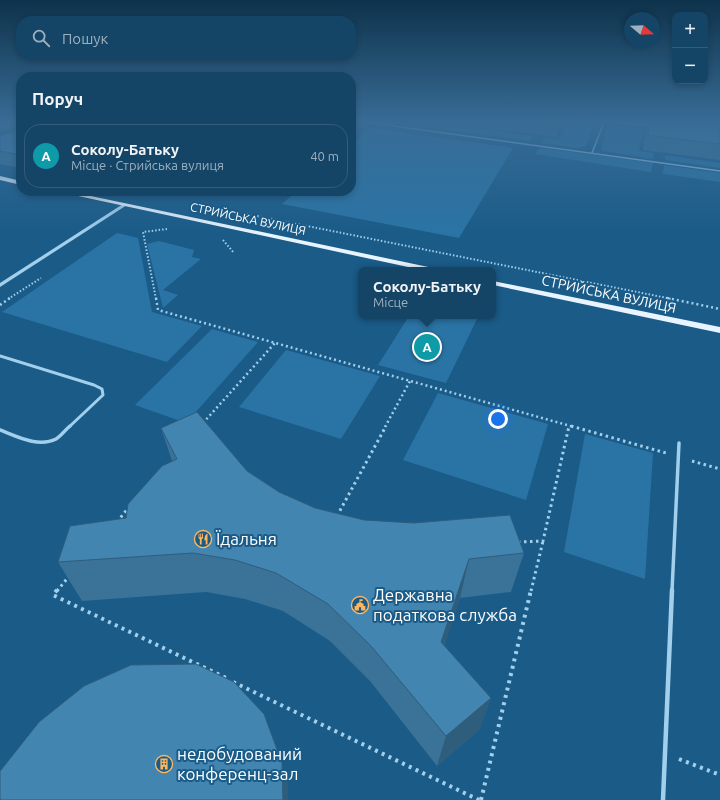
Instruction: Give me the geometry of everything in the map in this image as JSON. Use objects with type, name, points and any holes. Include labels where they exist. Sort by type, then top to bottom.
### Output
[{"type":"main road","points":[[0,178],[16,182]]},
{"type":"main road","name":"СТРИЙСЬКА ВУЛИЦЯ","points":[[82,196],[419,267]]},
{"type":"main road","name":"СТРИЙСЬКА ВУЛИЦЯ","points":[[496,284],[720,330]]},
{"type":"street","points":[[0,285],[125,205]]},
{"type":"lane","points":[[637,159],[720,171]]},
{"type":"lane","points":[[0,356],[94,385],[102,389],[103,395],[56,439],[49,442],[37,443],[0,430]]},
{"type":"lane","points":[[664,800],[679,443]]},
{"type":"path","points":[[241,213],[720,310]]},
{"type":"path","points":[[171,228],[143,232],[158,310],[720,469]]},
{"type":"path","points":[[223,240],[234,253]]},
{"type":"path","points":[[199,427],[275,343]]},
{"type":"path","points":[[335,518],[410,381]]},
{"type":"path","points":[[74,571],[53,595],[480,800],[543,541],[569,426]]},
{"type":"path","points":[[116,523],[131,505]]},
{"type":"path","points":[[512,542],[543,541]]},
{"type":"path","points":[[666,754],[720,775]]},
{"type":"shaded area","points":[[356,159],[506,159],[459,238],[282,204],[291,196],[356,196]]},
{"type":"shaded area","points":[[569,159],[626,159],[653,163],[651,172]]},
{"type":"shaded area","points":[[695,159],[720,163],[720,168],[665,160]]},
{"type":"shaded area","points":[[664,165],[720,173],[720,182],[663,174]]},
{"type":"shaded area","points":[[117,233],[138,238],[152,312],[202,326],[167,362],[2,312]]},
{"type":"shaded area","points":[[159,241],[194,250],[192,257],[201,259],[163,290],[178,295],[163,308],[147,244]]},
{"type":"shaded area","points":[[407,319],[477,319],[446,383],[378,365]]},
{"type":"shaded area","points":[[212,329],[258,342],[186,423],[135,405]]},
{"type":"shaded area","points":[[286,350],[380,376],[341,439],[239,407]]},
{"type":"shaded area","points":[[438,393],[548,424],[526,500],[403,460]]},
{"type":"shaded area","points":[[585,434],[653,453],[645,579],[564,552]]},
{"type":"building","points":[[197,412],[247,471],[279,492],[315,508],[364,520],[414,523],[510,515],[524,553],[469,559],[441,642],[491,698],[446,736],[371,646],[328,604],[276,573],[235,560],[193,553],[58,562],[70,526],[126,518],[128,504],[162,466],[177,459],[161,428]]},
{"type":"building","name":"недобудований конференц-зал","points":[[196,664],[234,682],[264,714],[282,763],[283,800],[0,800],[0,771],[39,722],[84,686],[131,665]]},
{"type":"place","name":"Соколу-Батьку","points":[[427,347]]},
{"type":"place","name":"Їдальня","points":[[203,539]]},
{"type":"place","name":"Державна податкова служба","points":[[360,605]]},
{"type":"place","name":"недобудований конференц-зал","points":[[164,764]]}]
